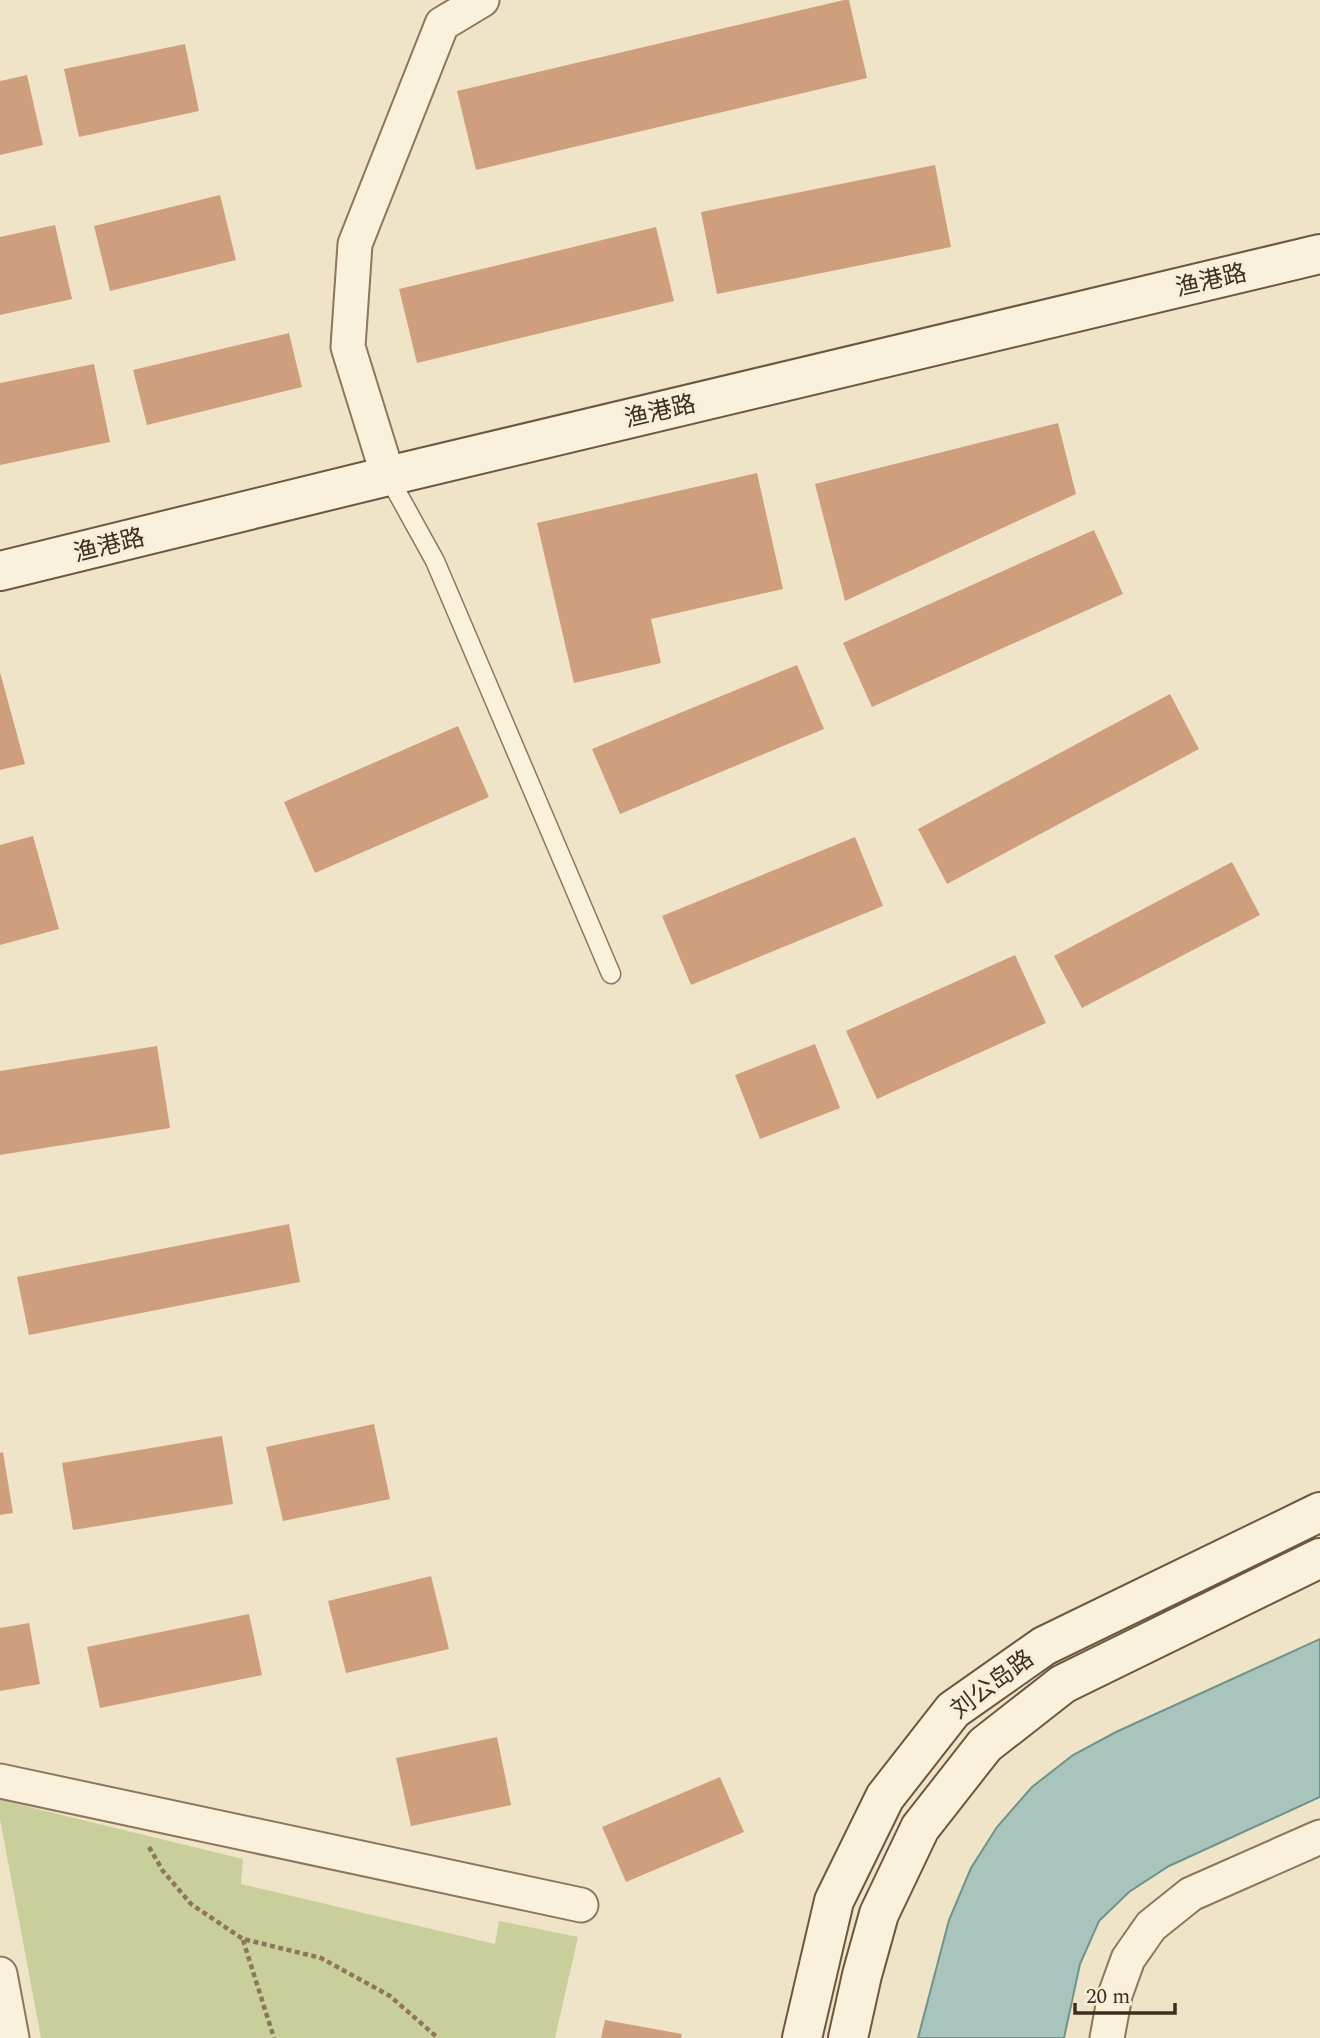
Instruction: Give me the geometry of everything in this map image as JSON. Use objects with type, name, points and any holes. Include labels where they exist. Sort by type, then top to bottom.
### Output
[{"type":"main road","name":"渔港路","points":[[0,571],[1320,254]]},
{"type":"main road","name":"刘公岛路","points":[[802,2038],[834,1901],[885,1797],[953,1710],[1044,1646],[1320,1512]]},
{"type":"main road","name":"刘公岛路","points":[[848,2038],[878,1914],[920,1828],[985,1745],[1063,1684],[1320,1558]]},
{"type":"street","points":[[388,476],[348,347],[355,244],[442,24],[482,0]]},
{"type":"street","points":[[0,1781],[580,1905]]},
{"type":"street","points":[[1107,2038],[1115,1995],[1128,1959],[1151,1926],[1191,1894],[1320,1837]]},
{"type":"street","points":[[0,1974],[12,2038]]},
{"type":"lane","points":[[388,476],[435,561],[611,974]]},
{"type":"path","points":[[147,1844],[163,1871],[191,1904],[243,1939],[321,1958],[390,1996],[438,2038]]},
{"type":"path","points":[[243,1939],[274,2038]]},
{"type":"green space","points":[[0,1800],[243,1859],[241,1884],[495,1944],[499,1921],[578,1937],[555,2038],[41,2038],[0,1819]]},
{"type":"water","points":[[1320,1639],[1320,1797],[1169,1866],[1129,1892],[1099,1921],[1080,1964],[1064,2038],[918,2038],[949,1920],[971,1868],[997,1827],[1032,1787],[1073,1755],[1116,1732]]},
{"type":"building","points":[[849,0],[867,78],[476,170],[457,91]]},
{"type":"building","points":[[185,44],[199,111],[79,137],[64,69]]},
{"type":"building","points":[[27,75],[43,145],[0,155],[0,81]]},
{"type":"building","points":[[935,165],[951,247],[717,294],[701,212]]},
{"type":"building","points":[[220,195],[236,260],[110,291],[94,226]]},
{"type":"building","points":[[55,225],[72,299],[0,315],[0,237]]},
{"type":"building","points":[[656,227],[674,301],[417,363],[399,289]]},
{"type":"building","points":[[289,333],[302,387],[147,425],[133,370]]},
{"type":"building","points":[[94,364],[110,442],[0,465],[0,383]]},
{"type":"building","points":[[1058,423],[1076,494],[845,601],[815,484]]},
{"type":"building","points":[[757,473],[783,589],[651,619],[661,663],[574,683],[537,523]]},
{"type":"building","points":[[1094,530],[1123,594],[872,707],[843,643]]},
{"type":"building","points":[[797,665],[824,729],[620,814],[592,749]]},
{"type":"building","points":[[0,672],[25,764],[0,770]]},
{"type":"building","points":[[1170,694],[1199,749],[947,884],[918,829]]},
{"type":"building","points":[[458,726],[489,797],[315,873],[284,802]]},
{"type":"building","points":[[33,836],[59,929],[0,945],[0,845]]},
{"type":"building","points":[[855,837],[883,906],[691,985],[662,916]]},
{"type":"building","points":[[1232,862],[1260,915],[1082,1008],[1054,956]]},
{"type":"building","points":[[1015,955],[1046,1023],[877,1099],[846,1031]]},
{"type":"building","points":[[815,1044],[840,1108],[760,1139],[735,1075]]},
{"type":"building","points":[[157,1046],[170,1128],[0,1155],[0,1071]]},
{"type":"building","points":[[289,1224],[300,1282],[29,1335],[17,1277]]},
{"type":"building","points":[[374,1424],[390,1499],[283,1521],[266,1447]]},
{"type":"building","points":[[222,1436],[233,1504],[73,1530],[62,1463]]},
{"type":"building","points":[[3,1452],[13,1513],[0,1515],[0,1453]]},
{"type":"building","points":[[431,1576],[449,1649],[346,1673],[328,1601]]},
{"type":"building","points":[[249,1614],[262,1675],[100,1708],[87,1647]]},
{"type":"building","points":[[29,1623],[40,1684],[0,1691],[0,1628]]},
{"type":"building","points":[[497,1737],[511,1805],[411,1826],[396,1758]]},
{"type":"building","points":[[720,1777],[744,1832],[626,1882],[602,1827]]},
{"type":"building","points":[[605,2020],[682,2034],[681,2038],[601,2038]]}]
